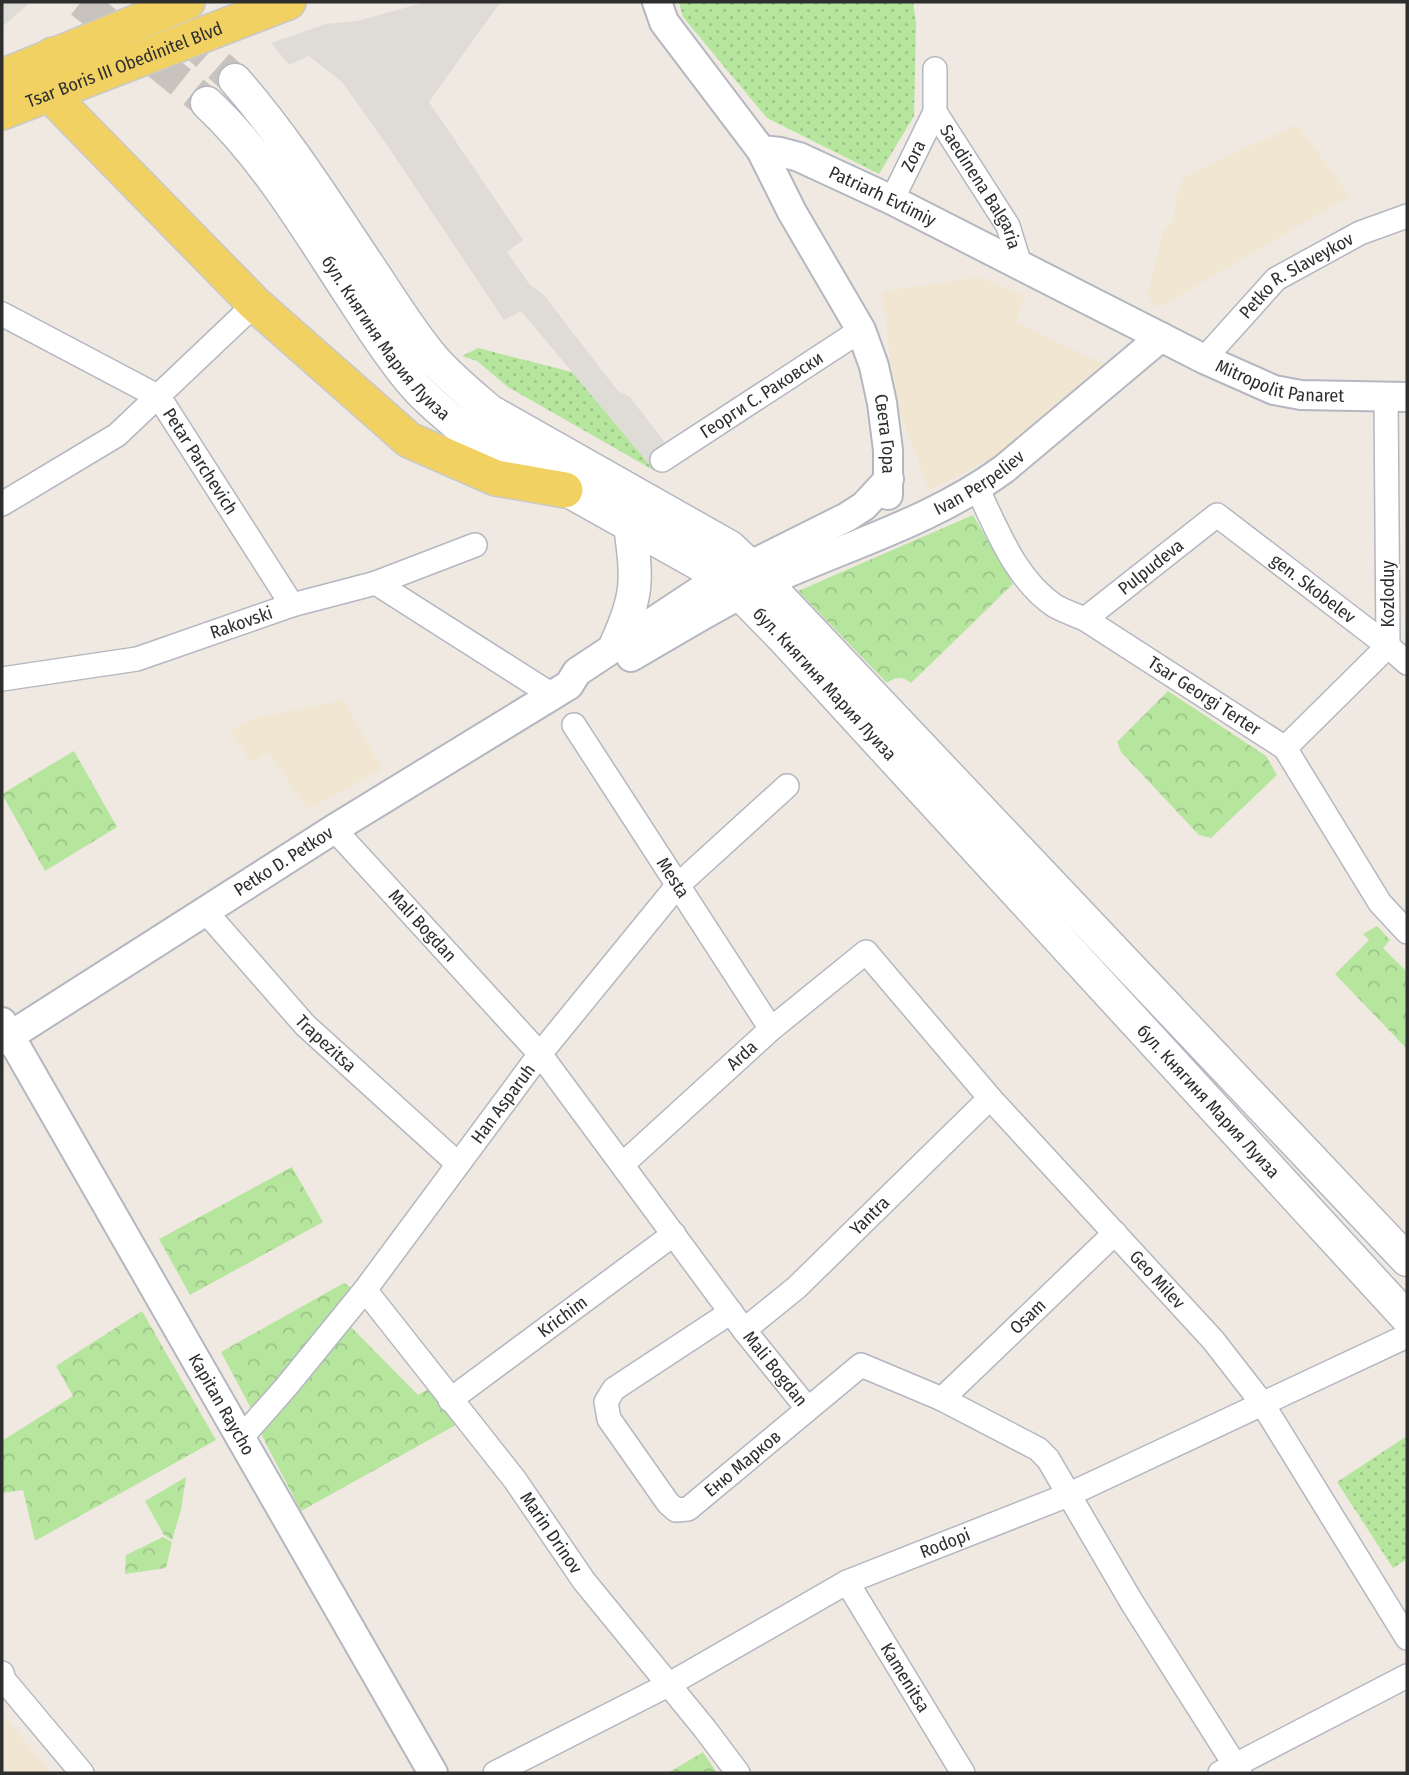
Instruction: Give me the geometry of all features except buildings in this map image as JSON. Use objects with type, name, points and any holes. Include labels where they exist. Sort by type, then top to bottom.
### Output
[{"type":"main road","name":"Tsar Boris III Obedinitel Blvd","points":[[2,77],[187,2]]},
{"type":"main road","name":"Tsar Boris III Obedinitel Blvd","points":[[2,112],[288,2]]},
{"type":"main road","points":[[53,55],[44,77],[49,93],[255,304],[409,440],[496,478],[565,490]]},
{"type":"main road","name":"бул. Княгиня Мария Луиза","points":[[235,80],[293,152],[408,326],[434,358],[461,386],[491,411],[730,547],[745,580],[799,655],[1407,1318]]},
{"type":"main road","name":"бул. Княгиня Мария Луиза","points":[[207,103],[232,126],[281,193],[384,346],[442,413],[472,437],[565,490],[630,525],[745,580],[1407,1260]]},
{"type":"main road","points":[[616,645],[633,603],[636,583],[630,525]]},
{"type":"street","points":[[657,2],[664,22],[761,150]]},
{"type":"street","name":"Saedinena Balgaria","points":[[935,69],[935,111],[1008,226],[1021,268]]},
{"type":"street","name":"Zora","points":[[892,200],[935,111]]},
{"type":"street","name":"Patriarh Evtimiy","points":[[761,150],[799,157],[892,200],[1161,337]]},
{"type":"street","name":"Света Гора","points":[[761,150],[792,212],[861,330],[874,366],[882,403],[889,479],[885,510],[872,539]]},
{"type":"street","name":"Petko R. Slaveykov","points":[[1204,359],[1276,279],[1360,233],[1407,216]]},
{"type":"street","points":[[2,504],[117,435],[255,304]]},
{"type":"street","name":"Petar Parchevich","points":[[2,314],[159,397],[292,605]]},
{"type":"street","name":"Георги С. Раковски","points":[[662,460],[861,330]]},
{"type":"street","name":"Ivan Perpeliev","points":[[745,580],[872,539],[953,502],[977,488],[1004,469],[1161,337]]},
{"type":"street","name":"Mitropolit Panaret","points":[[1161,337],[1274,390],[1301,395],[1397,397]]},
{"type":"street","name":"Kozloduy","points":[[1285,748],[1388,646],[1397,397]]},
{"type":"street","points":[[745,580],[864,506],[889,479]]},
{"type":"street","name":"Tsar Georgi Terter","points":[[977,488],[1005,546],[1026,578],[1055,606],[1085,619],[1285,748],[1380,903],[1407,932]]},
{"type":"street","name":"gen. Skobelev","points":[[1217,515],[1407,663]]},
{"type":"street","name":"Pulpudeva","points":[[1085,619],[1217,515]]},
{"type":"street","name":"Rakovski","points":[[2,679],[137,659],[292,605],[376,583],[475,545]]},
{"type":"street","name":"Petko D. Petkov","points":[[4,1033],[206,912],[334,828],[560,690],[577,672],[616,645],[745,580]]},
{"type":"street","name":"Petko D. Petkov","points":[[560,690],[581,687],[745,580]]},
{"type":"street","points":[[376,583],[560,690]]},
{"type":"street","name":"Mesta","points":[[574,725],[771,1028]]},
{"type":"street","name":"Han Asparuh","points":[[241,1438],[365,1290],[540,1054],[677,886],[787,786]]},
{"type":"street","name":"Mali Bogdan","points":[[334,828],[540,1054],[738,1321],[807,1408],[861,1365],[942,1399],[1038,1449],[1048,1459],[1232,1771]]},
{"type":"street","name":"Trapezitsa","points":[[206,912],[305,1025],[457,1163]]},
{"type":"street","name":"Arda","points":[[623,1164],[771,1028],[866,953]]},
{"type":"street","name":"Geo Milev","points":[[866,953],[990,1098],[1213,1340],[1262,1403],[1407,1638]]},
{"type":"street","name":"Kapitan Raycho","points":[[4,1033],[433,1773]]},
{"type":"street","name":"Yantra","points":[[676,1510],[668,1503],[609,1419],[606,1402],[614,1389],[796,1288],[990,1098]]},
{"type":"street","name":"Osam","points":[[942,1399],[1115,1233]]},
{"type":"street","name":"Krichim","points":[[450,1400],[674,1234]]},
{"type":"street","name":"Marin Drinov","points":[[365,1290],[515,1480],[584,1580],[738,1773]]},
{"type":"street","name":"Rodopi","points":[[495,1773],[668,1685],[847,1583],[1068,1495],[1407,1336]]},
{"type":"street","name":"Еню Марков","points":[[676,1510],[688,1509],[807,1408]]},
{"type":"street","name":"Kamenitsa","points":[[847,1583],[963,1773]]},
{"type":"street","points":[[2,1673],[4,1680],[82,1773]]},
{"type":"street","points":[[1232,1771],[1407,1676]]},
{"type":"shaded area","points":[[2,2],[31,2],[2,27]]},
{"type":"shaded area","points":[[426,2],[507,2],[500,3],[429,102],[523,240],[507,252],[530,285],[543,294],[618,391],[630,397],[666,444],[655,471],[521,311],[504,320],[342,82],[309,56],[289,65],[271,43],[326,24],[357,21]]},
{"type":"shaded area","points":[[1297,124],[1350,196],[1162,306],[1153,305],[1148,295],[1163,231],[1174,220],[1176,198],[1184,177]]},
{"type":"shaded area","points":[[977,277],[1025,295],[1016,322],[1112,368],[1012,448],[929,490],[896,402],[882,292]]},
{"type":"shaded area","points":[[344,700],[382,769],[308,810],[268,752],[251,763],[231,731],[251,719]]},
{"type":"shaded area","points":[[2,1714],[51,1773],[2,1773]]},
{"type":"green space","points":[[679,2],[913,2],[916,23],[914,116],[879,174],[767,118],[683,17]]},
{"type":"green space","points":[[478,348],[572,372],[655,471],[508,387],[477,361],[462,356]]},
{"type":"green space","points":[[973,515],[1013,584],[911,683],[899,678],[887,683],[798,591]]},
{"type":"green space","points":[[1168,691],[1266,756],[1277,775],[1211,838],[1199,835],[1121,752],[1117,742]]},
{"type":"green space","points":[[74,751],[117,827],[45,871],[2,794]]},
{"type":"green space","points":[[1377,926],[1390,940],[1383,948],[1407,972],[1407,1049],[1335,974],[1369,940],[1363,934]]},
{"type":"green space","points":[[292,1167],[323,1222],[190,1295],[159,1239]]},
{"type":"green space","points":[[344,1283],[358,1292],[255,1416],[221,1352]]},
{"type":"green space","points":[[142,1311],[216,1440],[35,1541],[23,1490],[2,1493],[2,1441],[73,1396],[56,1366]]},
{"type":"green space","points":[[350,1326],[418,1395],[433,1386],[463,1421],[301,1511],[261,1434]]},
{"type":"green space","points":[[1407,1436],[1407,1559],[1393,1568],[1337,1482]]},
{"type":"green space","points":[[186,1477],[181,1510],[172,1540],[164,1535],[145,1501]]},
{"type":"green space","points":[[163,1537],[172,1542],[166,1568],[125,1574],[126,1555]]},
{"type":"green space","points":[[703,1752],[717,1773],[668,1773]]},
{"type":"tunnel","points":[[81,2],[207,103]]},
{"type":"tunnel","points":[[147,2],[235,80]]}]
